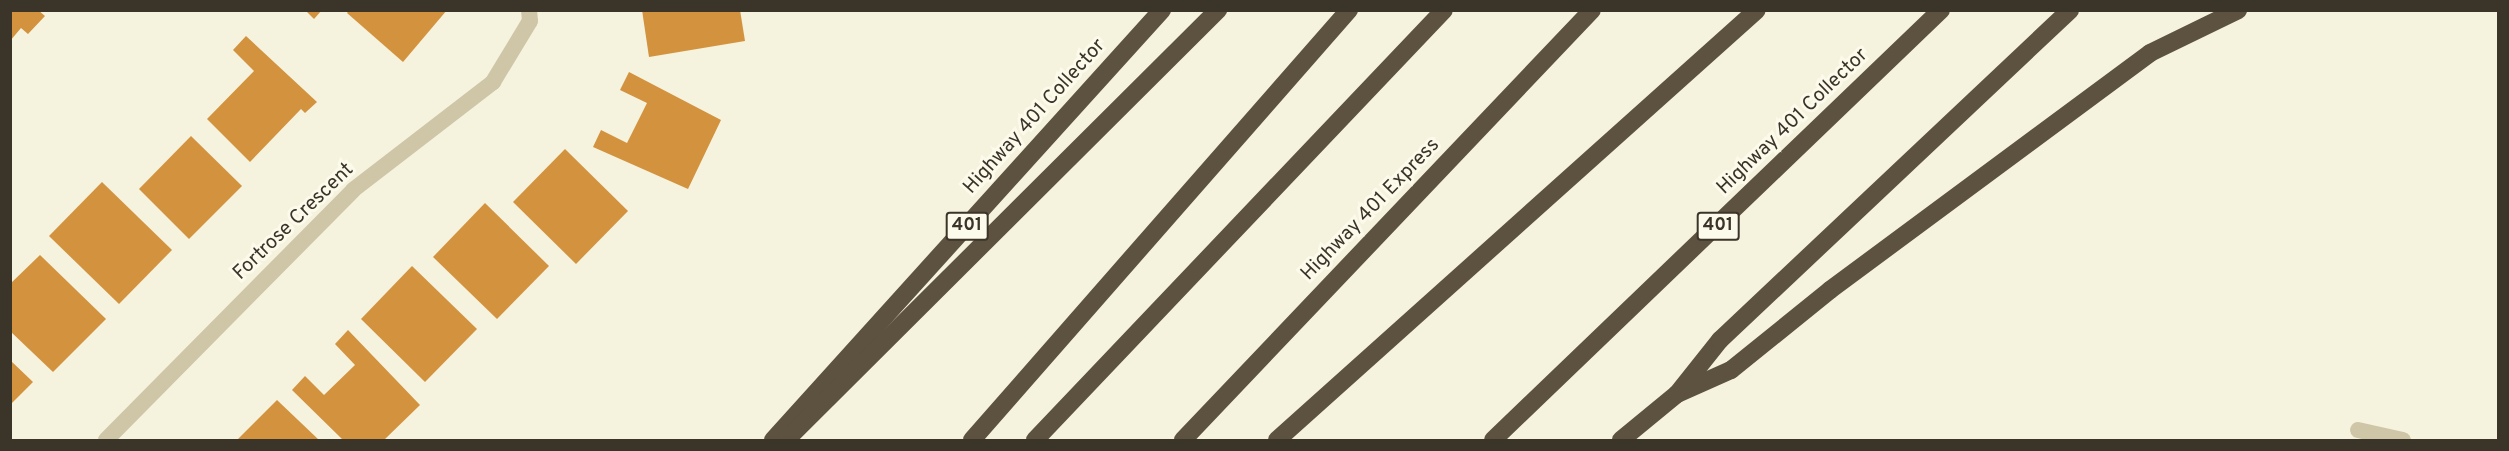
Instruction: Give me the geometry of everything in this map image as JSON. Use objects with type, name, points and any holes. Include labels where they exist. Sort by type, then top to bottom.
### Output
[{"type":"highway","name":"Highway 401 Collector","points":[[773,441],[1162,10]]},
{"type":"highway","points":[[786,441],[1218,10]]},
{"type":"highway","points":[[972,441],[1348,10]]},
{"type":"highway","points":[[1035,441],[1444,10]]},
{"type":"highway","name":"Highway 401 Express","points":[[1183,441],[1592,10]]},
{"type":"highway","points":[[1277,441],[1757,10]]},
{"type":"highway","name":"Highway 401 Collector","points":[[1493,441],[1941,10]]},
{"type":"highway","points":[[1621,441],[1677,394],[1720,340],[2070,10]]},
{"type":"highway","points":[[1677,394],[1731,370],[1830,290],[2150,53],[2238,10]]},
{"type":"street","name":"Fortrose Crescent","points":[[106,441],[353,190],[493,82],[530,21],[529,10]]},
{"type":"street","points":[[2358,430],[2403,441]]},
{"type":"building","points":[[10,10],[38,10],[45,16],[28,34],[21,28],[10,41]]},
{"type":"building","points":[[305,10],[322,10],[314,19]]},
{"type":"building","points":[[349,10],[447,10],[403,62],[347,13]]},
{"type":"building","points":[[642,10],[740,10],[745,41],[649,57]]},
{"type":"building","points":[[246,36],[317,102],[305,113],[301,109],[250,162],[207,119],[254,71],[233,50]]},
{"type":"building","points":[[629,72],[721,120],[688,189],[593,147],[601,130],[627,143],[647,103],[620,90]]},
{"type":"building","points":[[191,136],[242,186],[189,239],[139,189]]},
{"type":"building","points":[[565,149],[628,211],[576,264],[513,202]]},
{"type":"building","points":[[102,182],[172,250],[119,304],[49,236]]},
{"type":"building","points":[[485,203],[549,266],[497,319],[433,257]]},
{"type":"building","points":[[40,255],[106,319],[53,372],[10,331],[10,284]]},
{"type":"building","points":[[412,266],[477,329],[425,382],[361,319]]},
{"type":"building","points":[[348,330],[420,405],[384,440],[342,439],[292,390],[305,376],[324,395],[355,365],[335,344]]},
{"type":"building","points":[[10,360],[33,382],[10,405]]},
{"type":"building","points":[[277,400],[319,440],[237,440]]}]
